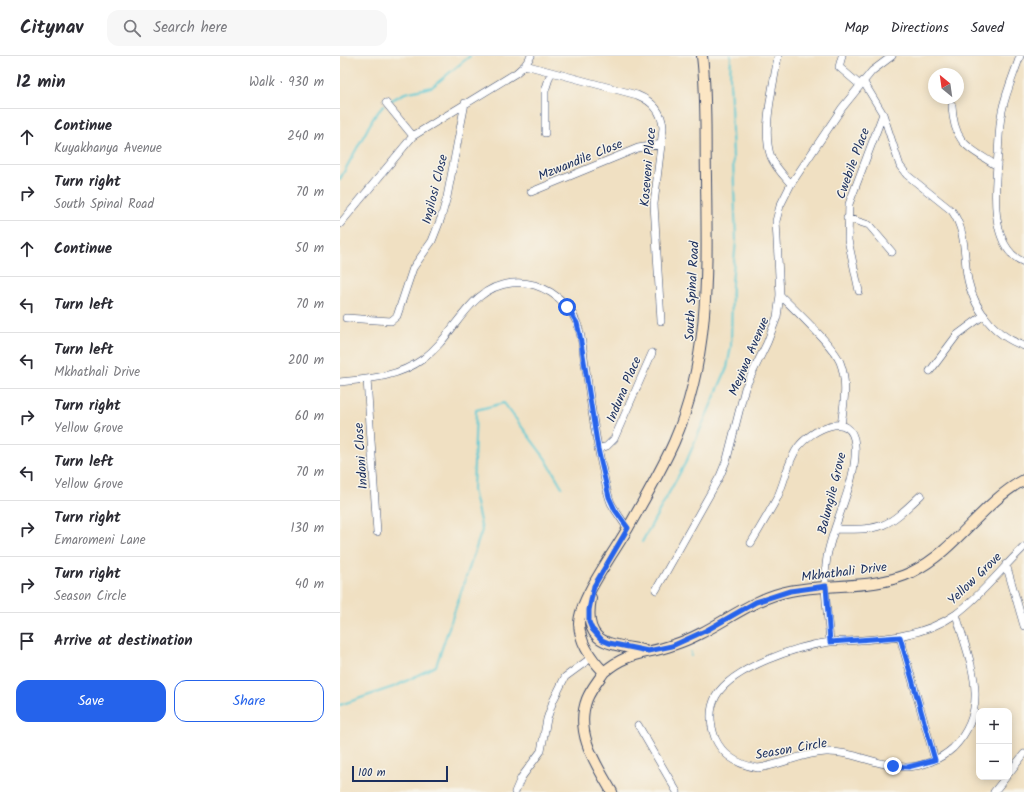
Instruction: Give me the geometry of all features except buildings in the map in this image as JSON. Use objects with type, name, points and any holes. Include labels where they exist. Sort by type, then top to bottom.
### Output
[{"type":"street","points":[[340,224],[412,136],[464,103],[516,73],[525,65],[531,56]]},
{"type":"street","name":"South Spinal Road","points":[[604,672],[591,658],[582,638],[579,624],[581,610],[628,528],[680,429],[693,389],[700,358],[705,322],[707,284],[706,141],[702,56]]},
{"type":"street","points":[[778,56],[769,114],[768,145],[774,162],[791,184]]},
{"type":"street","points":[[842,56],[839,67],[861,83],[883,114],[900,166],[907,175],[952,211],[957,218],[962,232],[968,284],[973,300],[998,332],[1010,340],[1024,346]]},
{"type":"street","name":"Meyiwa Avenue","points":[[656,590],[720,476],[731,446],[745,388],[767,343],[777,317],[780,295],[776,221],[780,206],[791,184],[835,118],[861,83],[883,59],[892,56]]},
{"type":"street","points":[[1020,56],[1002,110],[995,196],[999,228],[1006,248],[1012,255],[1024,262]]},
{"type":"street","name":"Koseveni Place","points":[[525,65],[645,98],[652,103],[661,117],[663,128],[662,144],[654,204],[661,321]]},
{"type":"street","points":[[545,133],[545,91],[551,72]]},
{"type":"street","points":[[386,103],[412,136]]},
{"type":"street","name":"Ingilosi Close","points":[[346,318],[391,320],[397,316],[413,268],[432,241],[441,218],[450,182],[464,103]]},
{"type":"street","points":[[952,106],[952,122],[960,140],[997,166]]},
{"type":"street","name":"Cwebile Place","points":[[860,291],[850,250],[848,218],[852,195],[883,114]]},
{"type":"street","name":"Mzwandile Close","points":[[530,192],[638,148],[662,144]]},
{"type":"street","points":[[848,218],[869,225],[892,252]]},
{"type":"street","points":[[340,382],[395,374],[424,358],[469,306],[481,295],[492,288],[503,284],[527,283],[542,287],[556,296],[567,307],[577,323],[598,449],[609,497],[615,510],[628,528]]},
{"type":"street","points":[[751,543],[777,498],[792,456],[798,447],[808,437],[826,427],[841,425],[845,386],[839,360],[832,350],[780,295]]},
{"type":"street","points":[[930,371],[957,335],[984,315]]},
{"type":"street","name":"Induna Place","points":[[598,449],[607,446],[614,439],[652,353]]},
{"type":"street","name":"Indoni Close","points":[[367,379],[377,532]]},
{"type":"street","name":"Balungile Grove","points":[[826,586],[827,556],[848,486],[855,450],[854,438],[850,432],[841,425]]},
{"type":"street","name":"Mkhathali Drive","points":[[604,672],[619,660],[632,654],[672,646],[690,639],[742,609],[772,596],[826,586],[878,582],[911,572],[944,551],[1007,491],[1024,480]]},
{"type":"street","points":[[836,529],[868,530],[878,528],[898,517],[921,495]]},
{"type":"street","name":"Yellow Grove","points":[[830,642],[900,637],[919,632],[956,614],[1024,547]]},
{"type":"street","points":[[1006,564],[1024,626]]},
{"type":"street","points":[[594,586],[588,616],[592,629],[596,635],[609,643],[648,651]]},
{"type":"street","points":[[826,586],[830,642]]},
{"type":"street","name":"Season Circle","points":[[830,642],[801,647],[784,652],[735,678],[723,688],[716,697],[710,719],[717,743],[725,753],[747,766],[758,768],[826,752],[860,757],[893,766],[908,767],[935,760],[948,753],[961,738],[972,720],[976,706],[974,678],[956,614]]},
{"type":"street","points":[[900,637],[935,760]]},
{"type":"street","points":[[515,792],[521,778],[541,752],[547,719],[553,701],[565,677],[591,658]]},
{"type":"street","points":[[604,672],[587,699],[584,714],[584,730],[586,745],[612,792]]},
{"type":"street","points":[[638,725],[676,792]]},
{"type":"street","points":[[1012,769],[1024,754]]},
{"type":"street","points":[[994,792],[1004,780]]},
{"type":"waterway","points":[[388,102],[405,93],[432,87],[470,56]]},
{"type":"waterway","points":[[642,542],[687,460],[727,368],[731,346],[732,283],[736,241],[730,77],[731,56]]},
{"type":"waterway","points":[[340,179],[374,117],[384,105]]},
{"type":"waterway","points":[[340,705],[396,686],[436,666],[482,530],[473,490],[476,410],[504,403],[545,458],[562,487]]},
{"type":"route","points":[[567,307],[573,314],[580,336],[598,449],[609,497],[615,510],[628,528],[594,586],[588,616],[589,622],[596,635],[609,643],[648,651],[672,646],[690,639],[756,602],[790,591],[826,586],[830,642],[900,637],[935,760],[922,765],[908,767],[893,766]]}]
